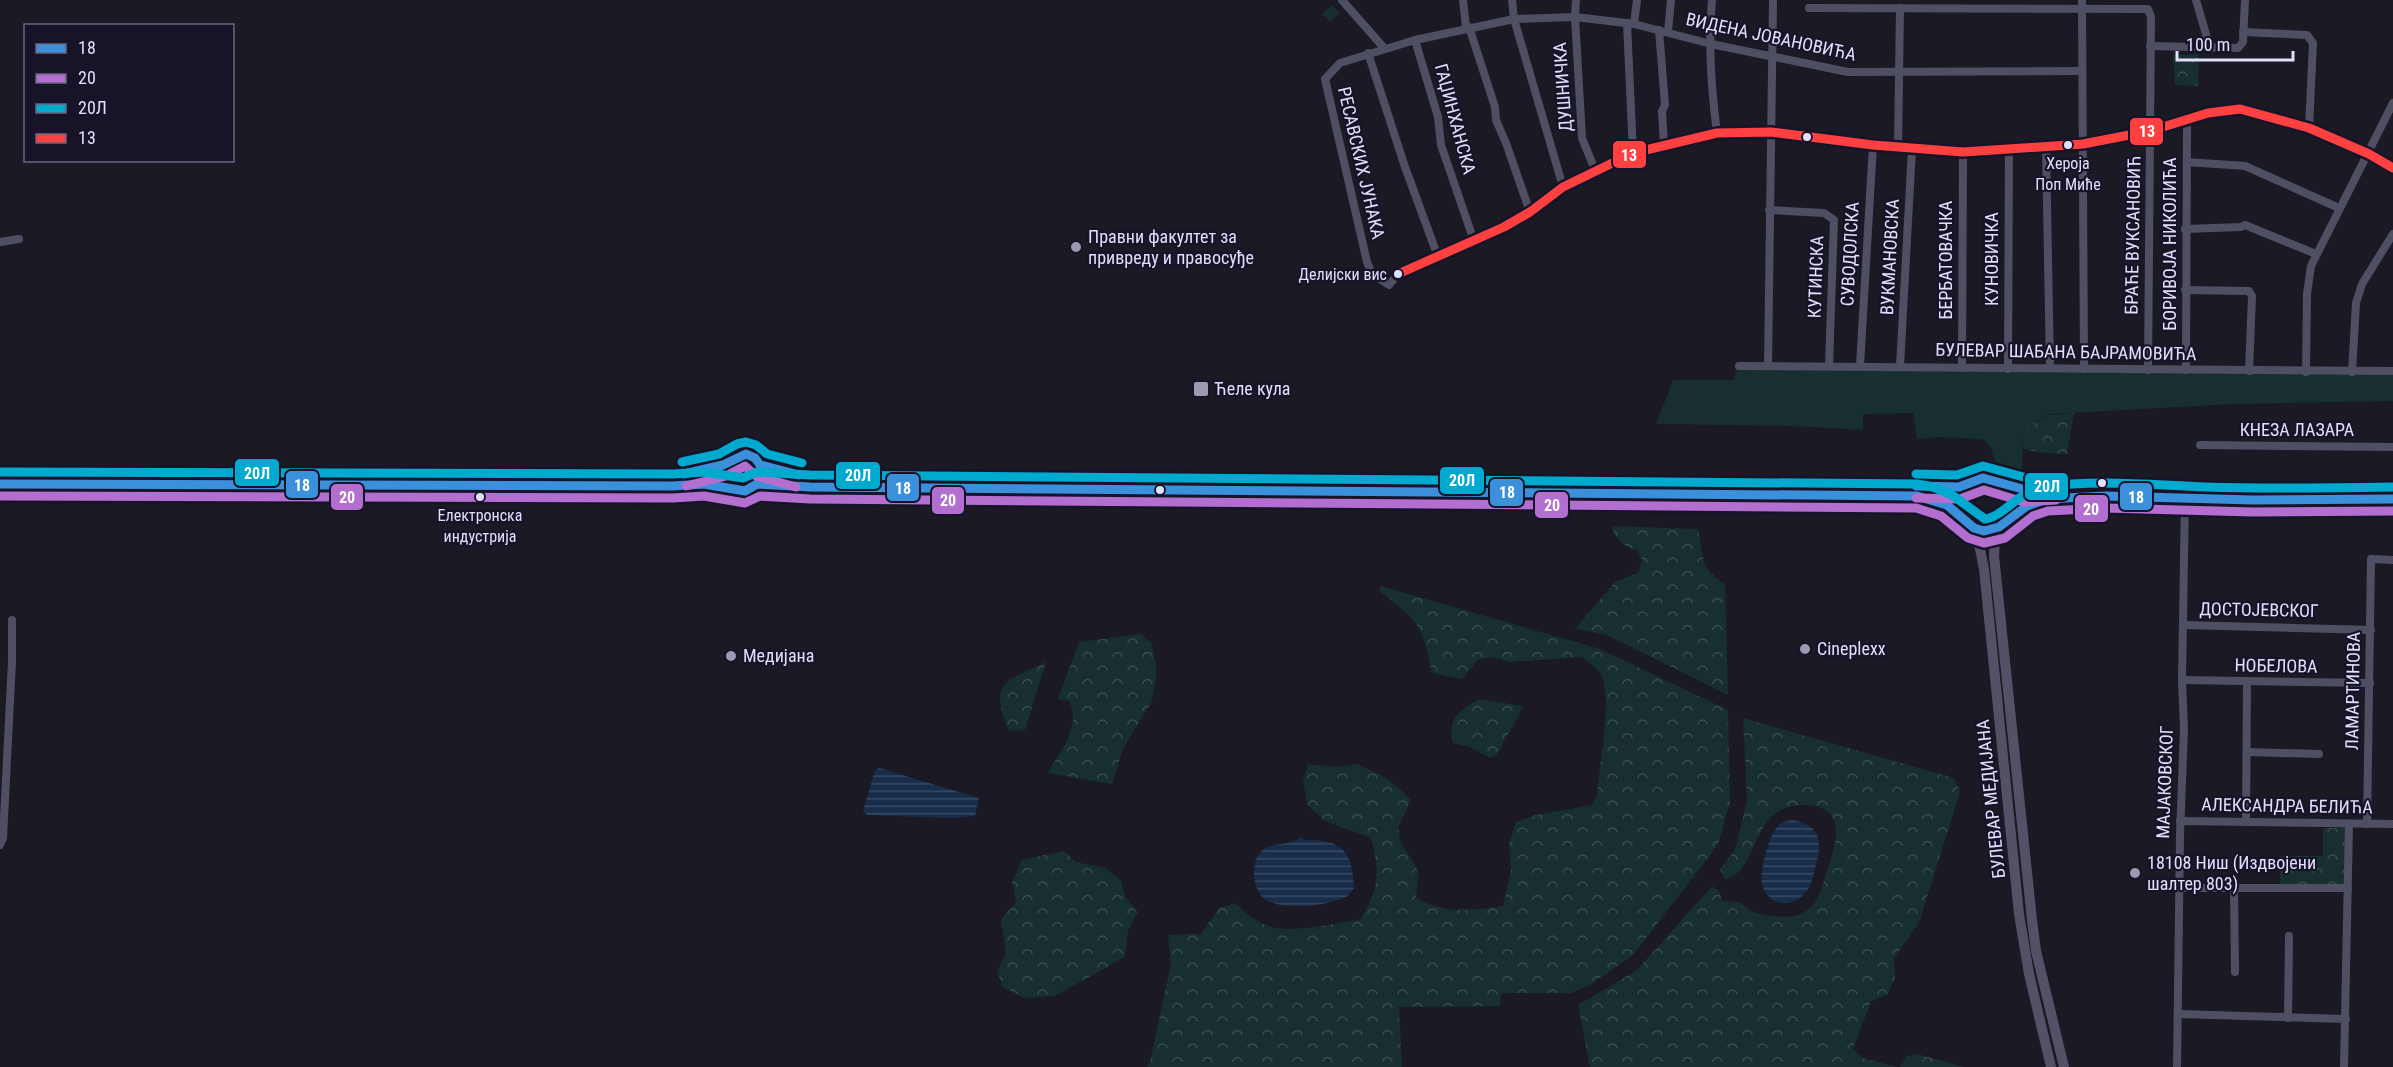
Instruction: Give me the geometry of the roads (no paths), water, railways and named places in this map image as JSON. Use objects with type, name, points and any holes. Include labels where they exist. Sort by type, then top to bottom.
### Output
[{"type":"main road","points":[[0,474],[313,472],[670,476],[698,472],[727,463],[734,456],[745,454],[755,459],[760,465],[790,474],[808,476],[1945,487],[1969,485],[1983,478],[2026,490],[2097,484],[2393,489]]},
{"type":"main road","points":[[727,463],[724,473],[731,487]]},
{"type":"main road","points":[[757,484],[761,475],[760,465]]},
{"type":"main road","points":[[0,484],[673,486],[704,484],[745,491],[757,484],[810,487],[1917,496],[1943,504],[1962,516],[1972,527],[1981,531],[1999,528],[2029,503],[2046,500],[2393,499]]},
{"type":"main road","points":[[1962,516],[1960,500],[1969,485]]},
{"type":"main road","points":[[2004,485],[2013,500],[2011,516]]},
{"type":"main road","name":"БУЛЕВАР МЕДИЈАНА","points":[[1972,527],[1984,569],[2019,914],[2029,974],[2051,1067]]},
{"type":"main road","name":"БУЛЕВАР МЕДИЈАНА","points":[[1999,528],[1995,538],[1994,556],[2032,921],[2036,951],[2064,1067]]},
{"type":"street","points":[[1342,0],[1384,48]]},
{"type":"street","points":[[1463,0],[1468,27],[1495,107],[1496,120],[1530,212]]},
{"type":"street","points":[[1512,0],[1514,19],[1563,187]]},
{"type":"street","name":"ДУШНИЧКА","points":[[1576,0],[1581,138],[1595,170]]},
{"type":"street","points":[[1633,153],[1630,24],[1637,0]]},
{"type":"street","points":[[1664,145],[1663,31],[1671,0]]},
{"type":"street","points":[[1712,0],[1709,35],[1711,89],[1717,133]]},
{"type":"street","points":[[1768,366],[1773,0]]},
{"type":"street","points":[[2196,0],[2210,48]]},
{"type":"street","points":[[2150,46],[2238,48],[2242,44],[2244,0]]},
{"type":"street","points":[[2083,4],[2084,369]]},
{"type":"street","name":"БРАЋЕ ВУКСАНОВИЋ","points":[[1809,8],[2083,4],[2148,9],[2151,17],[2148,370]]},
{"type":"street","points":[[1898,147],[1900,8]]},
{"type":"street","name":"ВИДЕНА ЈОВАНОВИЋА","points":[[1325,79],[1340,63],[1415,40],[1514,19],[1575,17],[1630,24],[1711,44],[1848,72],[1899,74],[2082,71]]},
{"type":"street","points":[[2243,32],[2307,35],[2311,38],[2313,43],[2309,128]]},
{"type":"street","name":"ГАЏИНХАНСКА","points":[[1415,40],[1438,117],[1441,145],[1474,241]]},
{"type":"street","points":[[1368,53],[1405,167],[1438,257],[1504,227],[1530,212],[1563,187],[1633,153],[1717,133],[1771,132],[1873,145],[1963,152],[2083,144],[2150,130],[2208,113],[2240,110],[2260,113],[2309,128],[2369,154],[2393,168]]},
{"type":"street","name":"РЕСАВСКИХ ЈУНАКА","points":[[1325,79],[1367,262],[1372,274],[1389,285],[1398,274],[1438,257]]},
{"type":"street","points":[[2306,372],[2307,294],[2311,266],[2339,208],[2390,115],[2393,103]]},
{"type":"street","name":"БОРИВОЈА НИКОЛИЋА","points":[[2186,370],[2187,119]]},
{"type":"street","name":"СУВОДОЛСКА","points":[[1860,366],[1873,145]]},
{"type":"street","points":[[2046,147],[2050,368]]},
{"type":"street","name":"КУНОВИЧКА","points":[[2008,369],[2009,148]]},
{"type":"street","name":"ВУКМАНОВСКА","points":[[1900,366],[1912,149]]},
{"type":"street","name":"БЕРБАТОВАЧКА","points":[[1962,368],[1963,152]]},
{"type":"street","points":[[2187,162],[2245,166],[2339,208]]},
{"type":"street","name":"КУТИНСКА","points":[[1769,210],[1824,213],[1834,220],[1829,366]]},
{"type":"street","points":[[2185,229],[2245,225],[2316,254]]},
{"type":"street","points":[[2352,372],[2356,303],[2362,284],[2393,234]]},
{"type":"street","points":[[0,242],[19,239]]},
{"type":"street","points":[[2185,290],[2250,291],[2252,296],[2249,371]]},
{"type":"street","name":"БУЛЕВАР ШАБАНА БАЈРАМОВИЋА","points":[[1739,366],[2393,371]]},
{"type":"street","name":"КНЕЗА ЛАЗАРА","points":[[2200,445],[2393,447]]},
{"type":"street","name":"МАЈАКОВСКОГ","points":[[2177,1067],[2180,821],[2184,729],[2182,625],[2186,498]]},
{"type":"street","name":"ЛАМАРТИНОВА","points":[[2367,824],[2371,559],[2393,560]]},
{"type":"street","points":[[0,845],[3,838],[12,620]]},
{"type":"street","name":"ДОСТОЈЕВСКОГ","points":[[2182,625],[2371,630]]},
{"type":"street","name":"НОБЕЛОВА","points":[[2182,680],[2370,683]]},
{"type":"street","points":[[2246,822],[2247,682]]},
{"type":"street","points":[[2247,752],[2319,754]]},
{"type":"street","name":"АЛЕКСАНДРА БЕЛИЋА","points":[[2180,821],[2393,824]]},
{"type":"street","points":[[2344,1067],[2349,824]]},
{"type":"street","points":[[2179,888],[2348,888]]},
{"type":"street","points":[[2234,888],[2235,972]]},
{"type":"street","points":[[2288,1018],[2289,936]]},
{"type":"street","points":[[2178,1014],[2346,1019]]},
{"type":"water","points":[[879,768],[979,798],[975,816],[952,818],[867,815],[863,811],[875,771]]},
{"type":"water","points":[[1786,821],[1802,822],[1814,830],[1819,841],[1818,855],[1813,878],[1805,893],[1792,902],[1777,902],[1766,892],[1762,884],[1763,864],[1777,827]]},
{"type":"water","points":[[1302,837],[1304,840],[1328,842],[1343,849],[1351,864],[1353,875],[1354,888],[1348,896],[1320,904],[1289,906],[1270,902],[1260,895],[1254,875],[1258,855],[1270,846]]},
{"type":"place","name":"Хероја Поп Миће","points":[[2068,145]]},
{"type":"place","name":"Правни факултет за привреду и правосуђе","points":[[1076,247]]},
{"type":"place","name":"Делијски вис","points":[[1398,274]]},
{"type":"place","name":"Ћеле кула","points":[[1201,389]]},
{"type":"place","name":"Електронска индустрија","points":[[480,497]]},
{"type":"place","name":"Cineplexx","points":[[1805,649]]},
{"type":"place","name":"Медијана","points":[[731,656]]},
{"type":"place","name":"18108 Ниш (Издвојени шалтер 803)","points":[[2135,873]]}]
